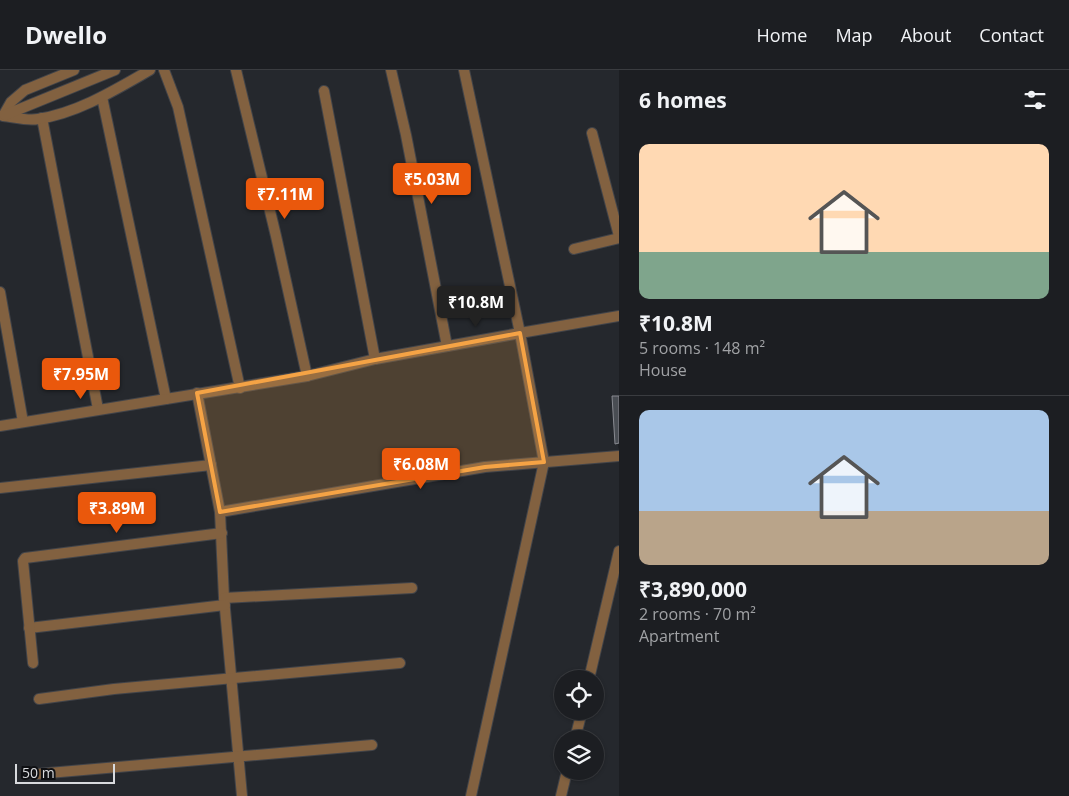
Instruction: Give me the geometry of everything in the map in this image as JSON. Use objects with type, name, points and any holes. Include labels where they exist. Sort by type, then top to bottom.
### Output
[{"type":"street","points":[[2,116],[11,102],[25,90],[74,70]]},
{"type":"street","points":[[2,116],[115,70]]},
{"type":"street","points":[[2,116],[28,120],[72,110],[150,70]]},
{"type":"street","points":[[164,70],[178,107],[240,388]]},
{"type":"street","points":[[236,70],[307,376]]},
{"type":"street","points":[[391,70],[406,134],[447,346]]},
{"type":"street","points":[[464,70],[520,333],[544,462],[471,796]]},
{"type":"street","points":[[324,91],[375,359]]},
{"type":"street","points":[[102,96],[166,399]]},
{"type":"street","points":[[42,118],[98,409]]},
{"type":"street","points":[[574,249],[619,237],[592,133]]},
{"type":"street","points":[[0,292],[23,422]]},
{"type":"street","points":[[0,426],[197,393],[240,388],[307,376],[375,359],[619,316]]},
{"type":"street","points":[[197,393],[220,512],[225,602],[240,755],[242,796]]},
{"type":"street","points":[[220,512],[485,467],[619,456]]},
{"type":"street","points":[[0,488],[210,466]]},
{"type":"street","points":[[33,663],[23,561],[26,558],[222,533]]},
{"type":"street","points":[[591,670],[619,551]]},
{"type":"street","points":[[29,628],[225,602],[412,588]]},
{"type":"street","points":[[39,699],[114,689],[400,663]]},
{"type":"street","points":[[37,774],[372,745]]},
{"type":"street","points":[[561,796],[565,780]]},
{"type":"highlighted area","points":[[520,333],[544,462],[485,467],[220,512],[197,393]]},
{"type":"building","points":[[612,396],[619,396],[619,443],[615,444]]}]
